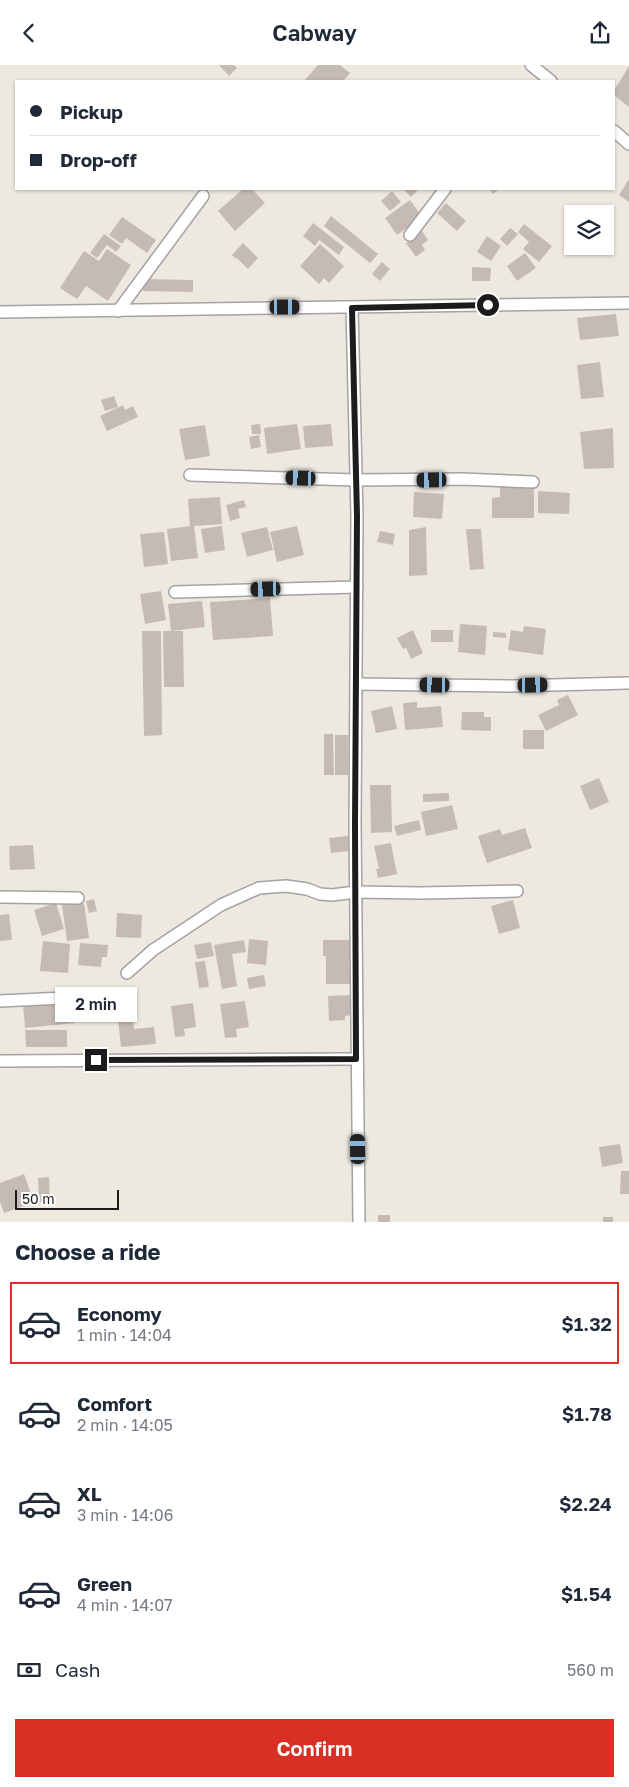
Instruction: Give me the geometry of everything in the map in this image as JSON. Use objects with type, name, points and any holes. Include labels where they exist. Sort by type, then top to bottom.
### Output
[{"type":"street","points":[[531,65],[543,79]]},
{"type":"street","points":[[615,132],[629,143]]},
{"type":"street","points":[[410,235],[444,190]]},
{"type":"street","points":[[118,311],[204,197]]},
{"type":"street","points":[[0,312],[629,303]]},
{"type":"street","points":[[352,308],[357,587],[356,1059],[359,1222]]},
{"type":"street","points":[[190,475],[356,480],[462,479],[533,482]]},
{"type":"street","points":[[176,591],[357,587]]},
{"type":"street","points":[[356,684],[513,685],[629,683]]},
{"type":"street","points":[[127,973],[153,949],[221,905],[259,888],[272,885],[286,885],[307,889],[320,895],[356,892],[517,891]]},
{"type":"street","points":[[0,897],[78,898]]},
{"type":"street","points":[[0,1001],[106,996]]},
{"type":"street","points":[[0,1061],[356,1059]]},
{"type":"building","points":[[219,65],[234,65],[237,68],[229,76]]},
{"type":"building","points":[[318,65],[340,65],[350,73],[344,80],[305,80]]},
{"type":"building","points":[[629,66],[629,107],[615,96],[615,89]]},
{"type":"building","points":[[629,179],[629,202],[619,195]]},
{"type":"building","points":[[242,190],[253,190],[265,203],[235,231],[218,211]]},
{"type":"building","points":[[404,190],[418,190],[411,197]]},
{"type":"building","points":[[392,191],[401,202],[390,211],[381,201]]},
{"type":"building","points":[[410,200],[422,217],[397,235],[385,218]]},
{"type":"building","points":[[446,203],[466,221],[457,231],[437,213]]},
{"type":"building","points":[[331,216],[378,254],[370,263],[324,226]]},
{"type":"building","points":[[122,217],[156,240],[147,253],[126,238],[122,244],[109,235]]},
{"type":"building","points":[[313,223],[344,247],[339,255],[319,240],[315,246],[303,236]]},
{"type":"building","points":[[524,224],[552,246],[539,262],[523,249],[529,242],[518,232]]},
{"type":"building","points":[[510,228],[518,234],[507,246],[500,239]]},
{"type":"building","points":[[422,231],[428,240],[422,245],[425,250],[416,257],[406,243]]},
{"type":"building","points":[[104,234],[121,246],[116,252],[107,245],[97,258],[90,253]]},
{"type":"building","points":[[487,236],[501,246],[491,261],[477,252]]},
{"type":"building","points":[[243,243],[258,258],[248,269],[232,255]]},
{"type":"building","points":[[320,244],[344,266],[329,283],[324,278],[319,284],[300,266]]},
{"type":"building","points":[[107,249],[131,265],[108,301],[86,286],[77,299],[60,288],[84,251],[99,261]]},
{"type":"building","points":[[525,253],[536,268],[517,281],[507,266]]},
{"type":"building","points":[[382,262],[390,269],[380,281],[372,274]]},
{"type":"building","points":[[472,267],[491,268],[490,281],[472,281]]},
{"type":"building","points":[[143,279],[193,280],[193,292],[143,291]]},
{"type":"building","points":[[616,314],[619,336],[580,340],[577,318]]},
{"type":"building","points":[[600,362],[604,397],[581,399],[577,365]]},
{"type":"building","points":[[114,396],[118,407],[105,411],[101,400]]},
{"type":"building","points":[[123,405],[125,410],[133,406],[138,417],[107,431],[100,416]]},
{"type":"building","points":[[260,424],[261,434],[252,434],[251,425]]},
{"type":"building","points":[[297,424],[301,449],[267,454],[264,428]]},
{"type":"building","points":[[331,424],[333,446],[305,448],[303,426]]},
{"type":"building","points":[[205,425],[210,456],[185,460],[179,429]]},
{"type":"building","points":[[613,428],[614,468],[584,469],[580,432]]},
{"type":"building","points":[[259,435],[261,447],[251,449],[249,437]]},
{"type":"building","points":[[500,487],[534,487],[534,518],[492,518],[492,498],[500,497]]},
{"type":"building","points":[[538,491],[570,493],[569,514],[538,513]]},
{"type":"building","points":[[414,492],[444,494],[442,519],[413,517]]},
{"type":"building","points":[[220,497],[222,524],[194,526],[198,558],[171,561],[167,529],[190,526],[188,499]]},
{"type":"building","points":[[244,500],[246,507],[238,509],[240,518],[230,521],[226,505]]},
{"type":"building","points":[[222,526],[225,550],[205,553],[201,529]]},
{"type":"building","points":[[297,526],[304,555],[277,562],[270,532]]},
{"type":"building","points":[[267,527],[273,550],[247,557],[241,533]]},
{"type":"building","points":[[426,527],[427,575],[409,576],[409,530]]},
{"type":"building","points":[[466,529],[481,529],[484,569],[470,570]]},
{"type":"building","points":[[380,531],[395,534],[393,545],[377,542]]},
{"type":"building","points":[[164,532],[168,564],[144,567],[140,534]]},
{"type":"building","points":[[161,591],[166,620],[145,624],[140,594]]},
{"type":"building","points":[[270,598],[273,636],[213,640],[210,602]]},
{"type":"building","points":[[202,601],[205,627],[171,631],[168,604]]},
{"type":"building","points":[[460,624],[487,626],[485,655],[458,652]]},
{"type":"building","points":[[524,626],[546,629],[543,655],[508,650],[511,630],[523,632]]},
{"type":"building","points":[[413,630],[423,653],[411,659],[406,648],[403,649],[397,638]]},
{"type":"building","points":[[431,630],[453,630],[453,642],[431,642]]},
{"type":"building","points":[[142,631],[161,631],[162,735],[144,736]]},
{"type":"building","points":[[163,631],[183,631],[184,687],[164,687]]},
{"type":"building","points":[[493,632],[506,633],[506,638],[493,637]]},
{"type":"building","points":[[568,695],[578,715],[546,731],[538,715],[559,705],[557,700]]},
{"type":"building","points":[[417,702],[417,708],[441,706],[443,727],[405,730],[403,703]]},
{"type":"building","points":[[392,706],[397,729],[376,733],[371,711]]},
{"type":"building","points":[[462,712],[484,712],[484,717],[491,717],[491,731],[461,730]]},
{"type":"building","points":[[523,730],[544,730],[544,749],[523,749]]},
{"type":"building","points":[[324,734],[333,734],[334,775],[324,775]]},
{"type":"building","points":[[335,735],[348,735],[348,775],[335,775]]},
{"type":"building","points":[[599,778],[609,802],[590,810],[580,786]]},
{"type":"building","points":[[370,785],[391,785],[392,832],[371,833]]},
{"type":"building","points":[[449,793],[449,801],[423,802],[423,794]]},
{"type":"building","points":[[452,805],[458,829],[426,836],[421,812]]},
{"type":"building","points":[[419,820],[421,830],[397,836],[394,826]]},
{"type":"building","points":[[525,828],[532,848],[487,863],[478,836],[500,829],[502,835]]},
{"type":"building","points":[[348,836],[350,851],[331,853],[329,838]]},
{"type":"building","points":[[391,843],[397,874],[378,878],[376,869],[379,869],[374,846]]},
{"type":"building","points":[[33,845],[35,869],[10,870],[9,846]]},
{"type":"building","points":[[94,899],[97,911],[89,913],[86,901]]},
{"type":"building","points":[[513,900],[520,928],[499,934],[491,906]]},
{"type":"building","points":[[56,903],[64,929],[42,936],[34,910]]},
{"type":"building","points":[[84,903],[89,938],[67,941],[62,905]]},
{"type":"building","points":[[117,913],[142,915],[141,938],[116,937]]},
{"type":"building","points":[[9,914],[12,940],[0,941],[0,915]]},
{"type":"building","points":[[249,939],[268,941],[266,965],[247,963]]},
{"type":"building","points":[[244,940],[246,952],[232,954],[237,986],[222,989],[214,945]]},
{"type":"building","points":[[323,940],[352,940],[353,984],[326,984],[326,956],[323,956]]},
{"type":"building","points":[[43,941],[70,944],[68,973],[40,971]]},
{"type":"building","points":[[211,942],[214,956],[197,959],[194,945]]},
{"type":"building","points":[[80,943],[108,945],[107,957],[102,957],[101,967],[78,965]]},
{"type":"building","points":[[205,961],[209,987],[199,988],[195,962]]},
{"type":"building","points":[[264,975],[266,986],[249,989],[247,978]]},
{"type":"building","points":[[351,995],[352,1015],[345,1016],[345,1020],[329,1021],[328,996]]},
{"type":"building","points":[[73,1000],[75,1023],[25,1028],[23,1004]]},
{"type":"building","points":[[245,1001],[249,1027],[236,1029],[237,1037],[225,1038],[220,1004]]},
{"type":"building","points":[[193,1003],[196,1027],[184,1029],[185,1036],[175,1037],[171,1006]]},
{"type":"building","points":[[133,1018],[134,1029],[154,1027],[156,1044],[121,1047],[118,1019]]},
{"type":"building","points":[[25,1030],[67,1030],[67,1047],[26,1047]]},
{"type":"building","points":[[620,1144],[623,1163],[602,1167],[599,1147]]},
{"type":"building","points":[[621,1171],[629,1171],[629,1194],[620,1194]]},
{"type":"building","points":[[24,1174],[34,1202],[4,1213],[0,1202],[0,1183]]},
{"type":"building","points":[[49,1177],[50,1202],[39,1202],[38,1178]]},
{"type":"building","points":[[378,1215],[390,1215],[390,1222],[378,1222]]},
{"type":"building","points":[[603,1217],[613,1217],[613,1222],[603,1222]]},
{"type":"route","points":[[96,1060],[356,1059],[357,516],[352,308],[488,305]]}]
